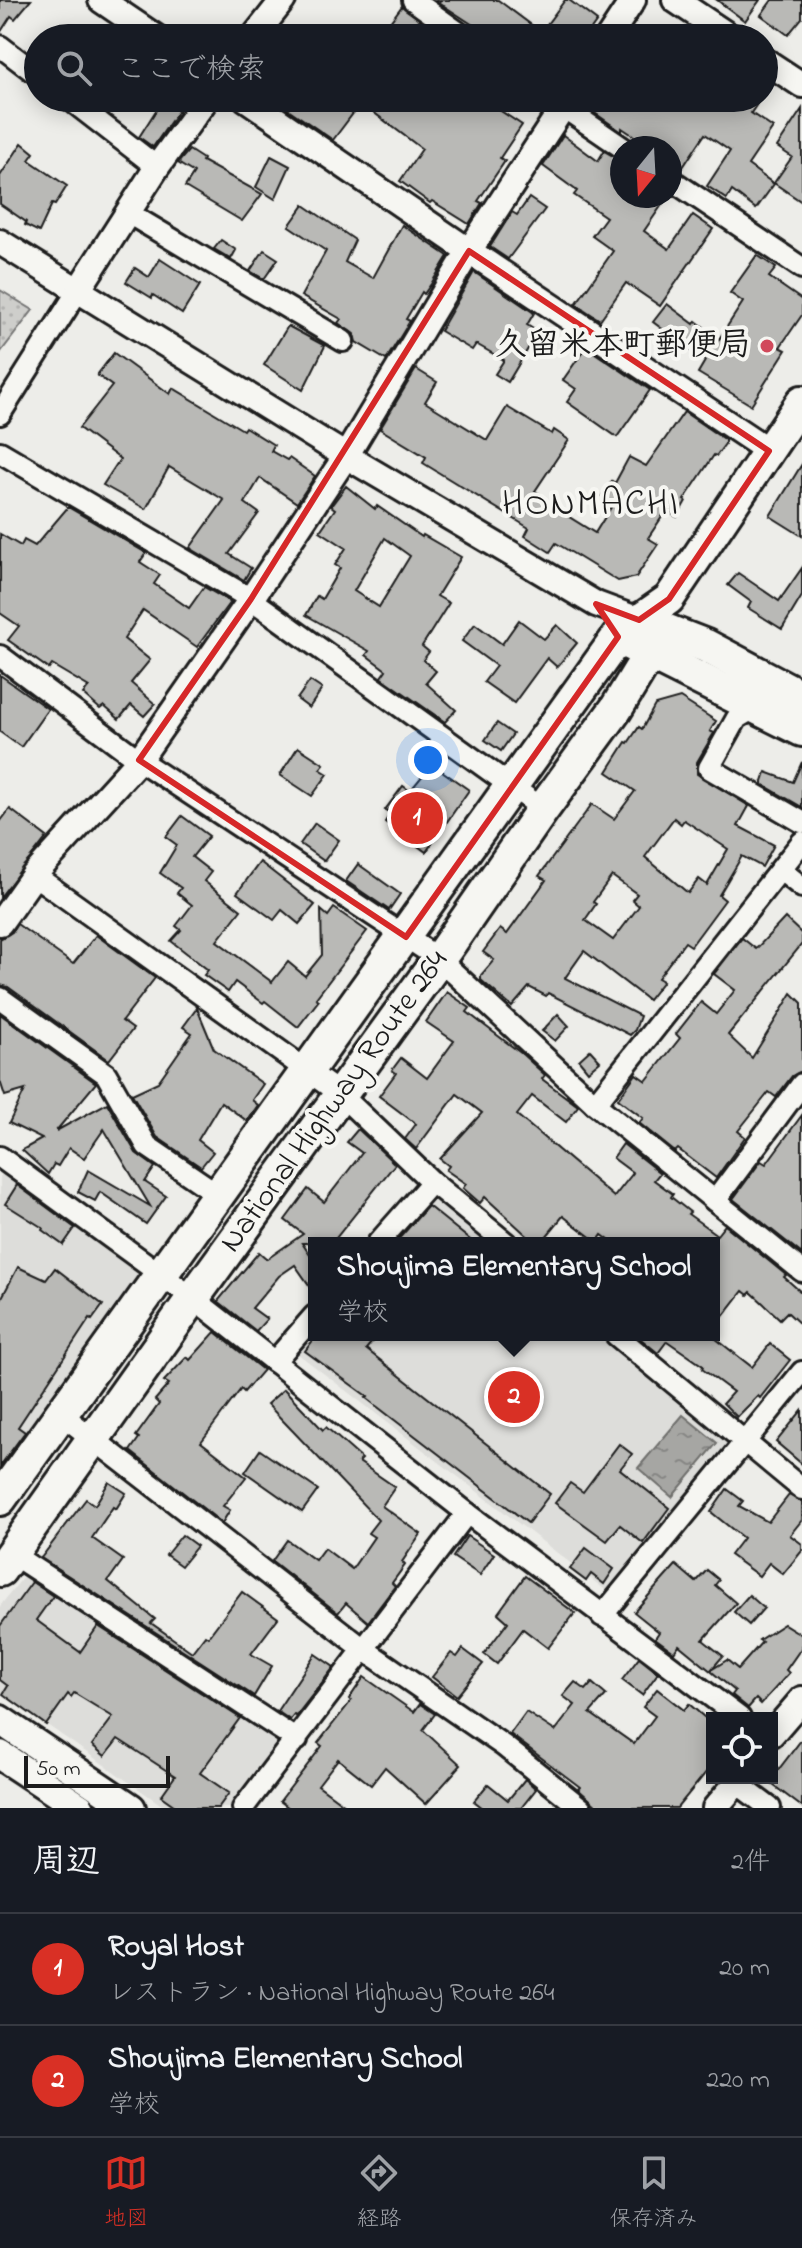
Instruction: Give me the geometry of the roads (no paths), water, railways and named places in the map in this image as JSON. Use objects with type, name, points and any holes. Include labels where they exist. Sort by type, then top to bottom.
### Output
[{"type":"highway","points":[[648,628],[706,646],[802,730]]},
{"type":"highway","name":"National Highway Route 264","points":[[0,1499],[513,787],[648,628]]},
{"type":"highway","name":"National Highway Route 264","points":[[6,1562],[616,709],[648,628]]},
{"type":"highway","points":[[764,694],[802,697]]},
{"type":"main road","points":[[648,628],[802,401]]},
{"type":"main road","points":[[0,1720],[131,1808]]},
{"type":"main road","points":[[0,1755],[80,1808]]},
{"type":"street","points":[[101,0],[136,24]]},
{"type":"street","points":[[264,24],[283,0]]},
{"type":"street","points":[[413,0],[446,24]]},
{"type":"street","points":[[617,24],[633,0]]},
{"type":"street","points":[[675,0],[711,24]]},
{"type":"street","points":[[0,46],[24,64]]},
{"type":"street","points":[[778,69],[802,85]]},
{"type":"street","points":[[86,112],[157,167]]},
{"type":"street","points":[[0,414],[157,167],[197,112]]},
{"type":"street","points":[[265,112],[769,451]]},
{"type":"street","points":[[0,923],[34,875],[139,760],[251,599],[346,456],[554,112]]},
{"type":"street","points":[[576,112],[610,138]]},
{"type":"street","points":[[682,187],[802,268]]},
{"type":"street","points":[[128,213],[343,341]]},
{"type":"street","points":[[0,242],[346,456],[596,604],[648,628]]},
{"type":"street","points":[[0,452],[251,599],[543,809]]},
{"type":"street","points":[[0,656],[139,760],[439,959],[595,1104],[802,1271]]},
{"type":"street","points":[[764,694],[737,718],[709,768],[802,822]]},
{"type":"street","points":[[595,1104],[802,842]]},
{"type":"street","points":[[782,871],[802,887]]},
{"type":"street","points":[[34,875],[340,1094],[432,1182],[499,1237]]},
{"type":"street","points":[[0,998],[106,1074],[147,1146],[219,1195]]},
{"type":"street","points":[[715,1201],[802,1084]]},
{"type":"street","points":[[0,1157],[193,1298],[467,1513],[732,1712]]},
{"type":"street","points":[[383,1237],[432,1182]]},
{"type":"street","points":[[274,1362],[308,1323]]},
{"type":"street","points":[[623,1341],[802,1489]]},
{"type":"street","points":[[602,1616],[802,1372]]},
{"type":"street","points":[[61,1414],[365,1650],[504,1746],[581,1808]]},
{"type":"street","points":[[243,1808],[467,1513]]},
{"type":"street","points":[[6,1562],[297,1740]]},
{"type":"street","points":[[778,1727],[802,1699]]},
{"type":"street","points":[[715,1808],[737,1784]]},
{"type":"street","points":[[743,1784],[770,1808]]},
{"type":"water","points":[[683,1415],[717,1443],[672,1497],[638,1468]]},
{"type":"place","name":"久留米本町郵便局","points":[[767,346]]},
{"type":"place","name":"Royal Host","points":[[417,818]]},
{"type":"place","name":"Shoujima Elementary School","points":[[514,1397]]},
{"type":"district","name":"HONMACHI","points":[[591,505]]}]
